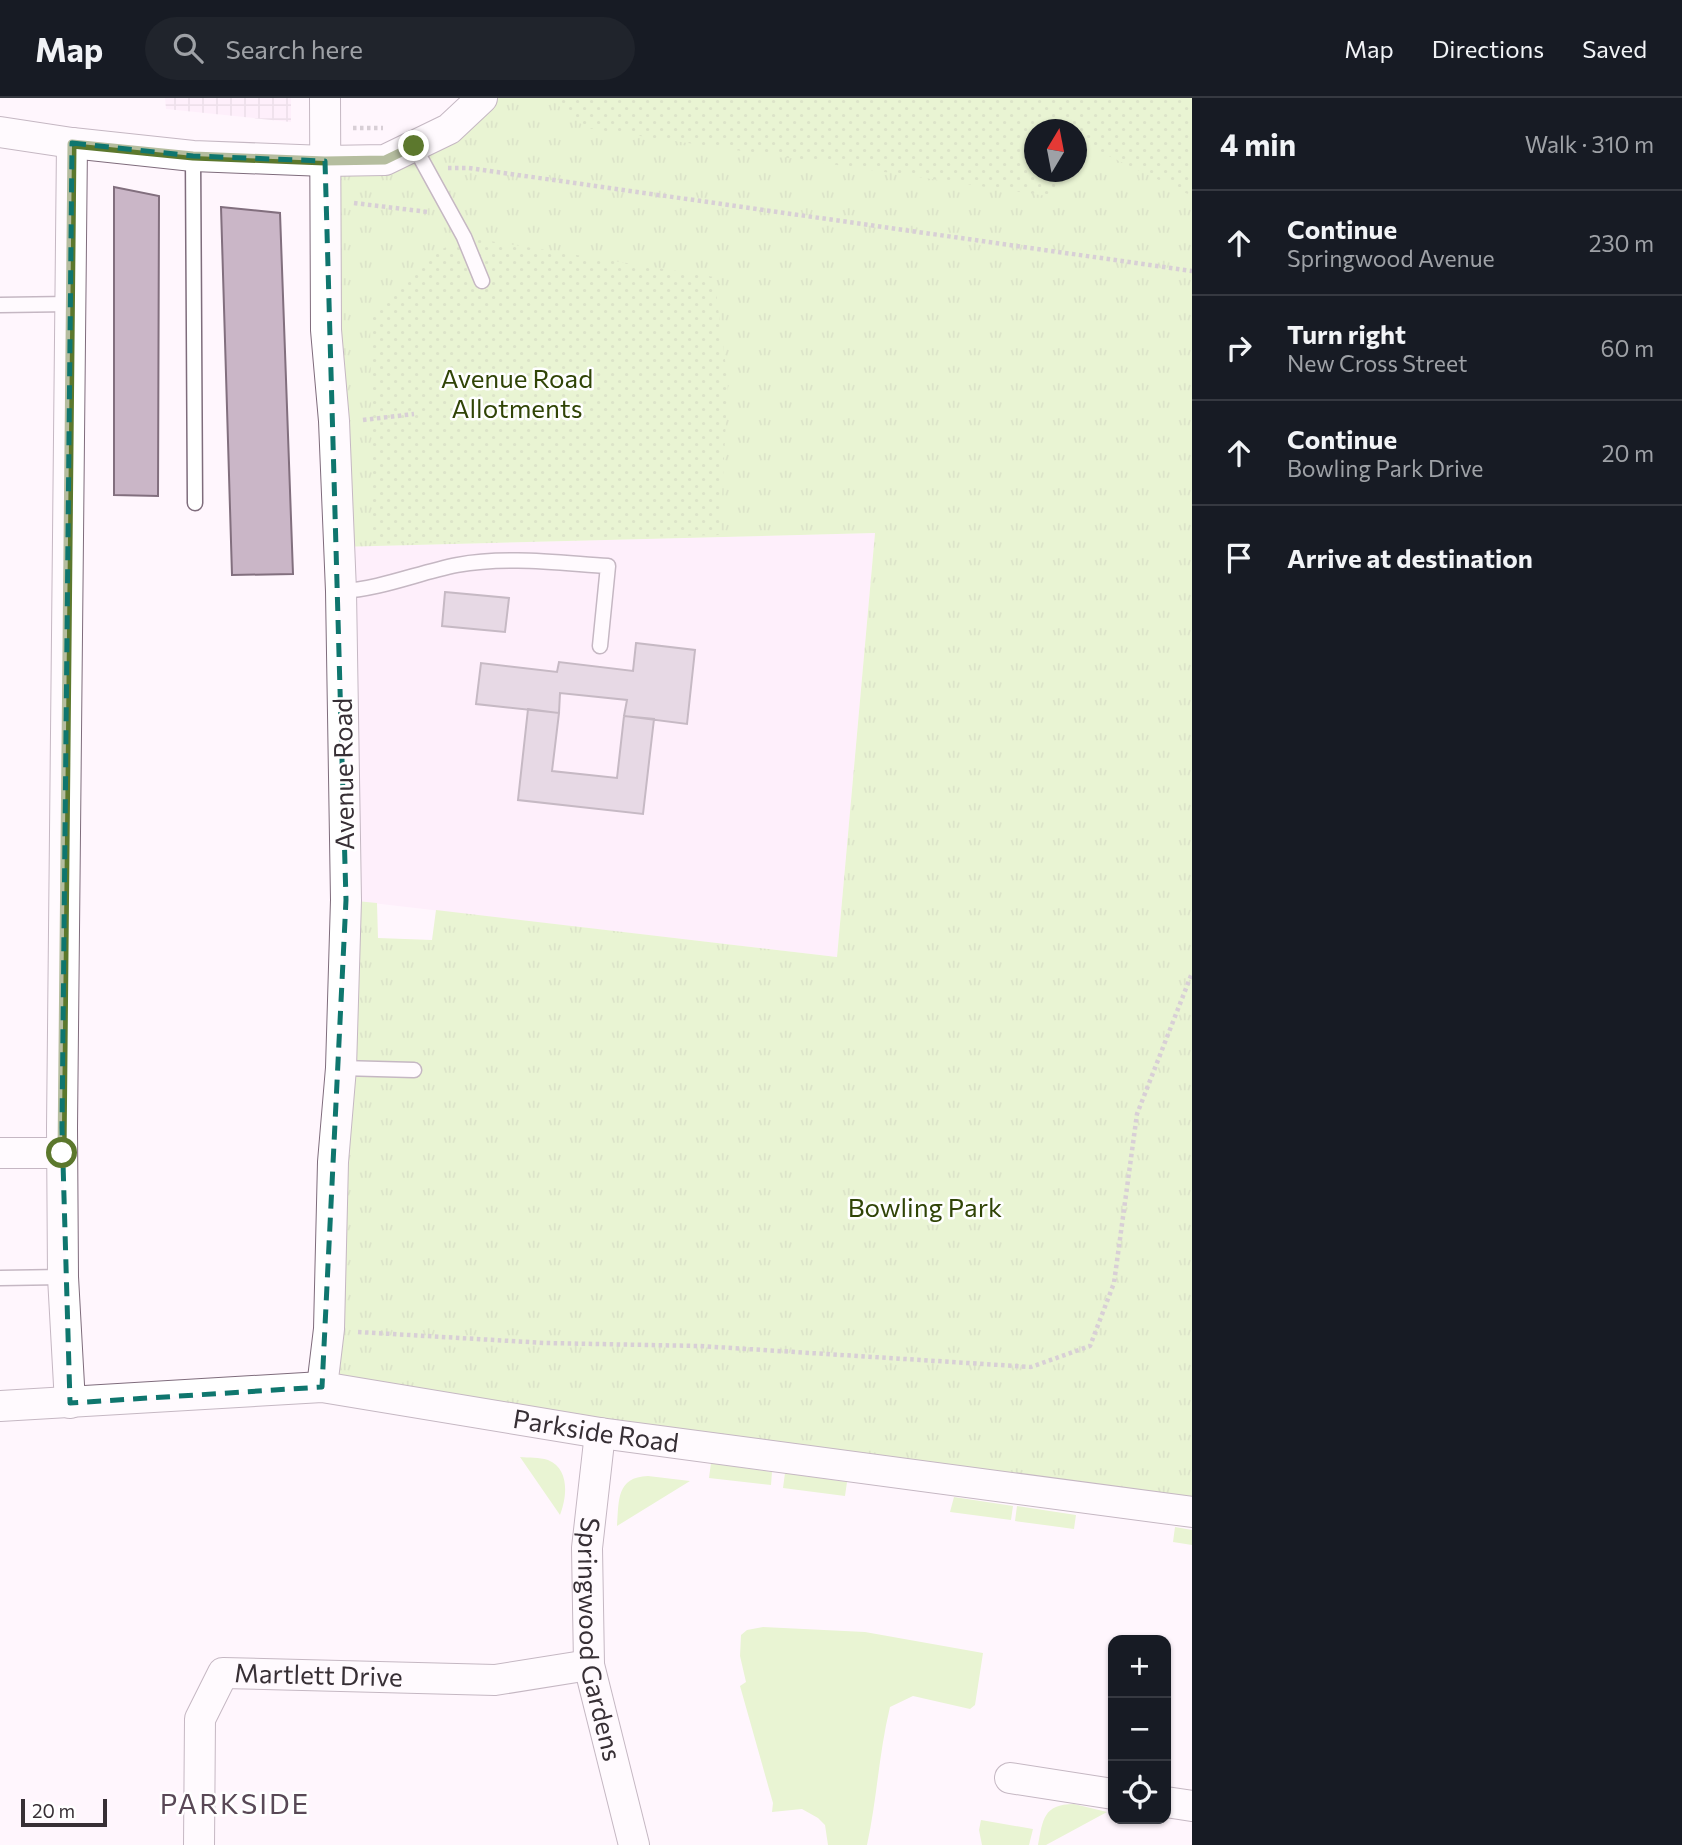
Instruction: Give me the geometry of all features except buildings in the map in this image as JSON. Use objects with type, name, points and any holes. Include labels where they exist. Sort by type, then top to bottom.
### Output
[{"type":"street","name":"Avenue Road","points":[[323,1387],[329,1329],[333,1162],[341,1068],[346,900],[341,591],[334,421],[326,330],[325,98]]},
{"type":"street","points":[[0,132],[72,144],[193,156],[325,161],[385,160],[420,157],[482,98]]},
{"type":"street","points":[[70,1403],[62,1153],[72,144]]},
{"type":"street","points":[[0,1153],[62,1153]]},
{"type":"street","name":"Parkside Road","points":[[0,1406],[323,1387],[600,1433],[1192,1512]]},
{"type":"street","name":"Springwood Gardens","points":[[600,1433],[587,1548],[589,1665],[634,1845]]},
{"type":"street","name":"Martlett Drive","points":[[199,1845],[200,1719],[223,1673],[495,1680],[589,1665]]},
{"type":"street","points":[[1010,1778],[1108,1793]]},
{"type":"street","points":[[1171,1803],[1192,1806]]},
{"type":"lane","points":[[193,156],[195,503]]},
{"type":"lane","points":[[420,157],[464,237],[482,281]]},
{"type":"lane","points":[[0,305],[71,304]]},
{"type":"lane","points":[[341,591],[382,586],[457,565],[510,560],[608,566],[600,646]]},
{"type":"lane","points":[[341,1068],[414,1070]]},
{"type":"lane","points":[[0,1278],[64,1278]]},
{"type":"path","points":[[420,157],[469,167],[1192,271]]},
{"type":"path","points":[[334,421],[415,414]]},
{"type":"path","points":[[329,1329],[545,1343],[699,1346],[1031,1367],[1090,1346],[1114,1283],[1137,1114],[1192,973]]},
{"type":"highlighted area","points":[[72,143],[193,156],[325,161],[346,900],[322,1387],[70,1403],[62,1128]]},
{"type":"shaded area","points":[[165,98],[291,98],[291,122],[166,109]]},
{"type":"shaded area","points":[[875,533],[837,957],[346,900],[338,547]]},
{"type":"green space","name":"Bowling Park","points":[[482,98],[1192,98],[1192,1512],[322,1387],[346,900],[377,903],[378,938],[432,940],[436,910],[837,957],[875,533],[338,547],[325,161],[385,160]]},
{"type":"green space","points":[[549,98],[1192,98],[1192,196],[1090,147],[1087,150],[1087,119],[1024,119],[1024,182],[1059,182],[1047,196],[586,128]]},
{"type":"green space","name":"Avenue Road Allotments","points":[[464,237],[714,277],[728,382],[720,535],[373,544],[370,313],[430,256]]},
{"type":"green space","points":[[520,1457],[548,1460],[560,1470],[565,1492],[560,1515]]},
{"type":"green space","points":[[711,1463],[772,1472],[771,1485],[709,1478]]},
{"type":"green space","points":[[785,1473],[847,1482],[845,1496],[783,1488]]},
{"type":"green space","points":[[648,1476],[690,1481],[617,1526],[621,1492],[630,1481]]},
{"type":"green space","points":[[954,1497],[1013,1506],[1011,1520],[950,1512]]},
{"type":"green space","points":[[1017,1506],[1076,1515],[1074,1529],[1015,1521]]},
{"type":"green space","points":[[1175,1527],[1192,1530],[1192,1545],[1173,1542]]},
{"type":"green space","points":[[763,1627],[865,1632],[983,1653],[975,1705],[970,1709],[913,1696],[890,1707],[867,1845],[828,1845],[825,1825],[818,1818],[802,1809],[772,1812],[773,1803],[740,1686],[746,1682],[740,1656],[741,1635],[747,1630]]},
{"type":"green space","points":[[1074,1804],[1107,1812],[1046,1845],[1038,1845],[1043,1821],[1050,1810]]},
{"type":"green space","points":[[981,1820],[1033,1829],[1029,1845],[982,1845],[979,1830]]},
{"type":"district","name":"PARKSIDE","points":[[235,1804]]},
{"type":"route","points":[[62,1153],[72,144],[193,156],[325,161],[385,160],[414,146]]}]
